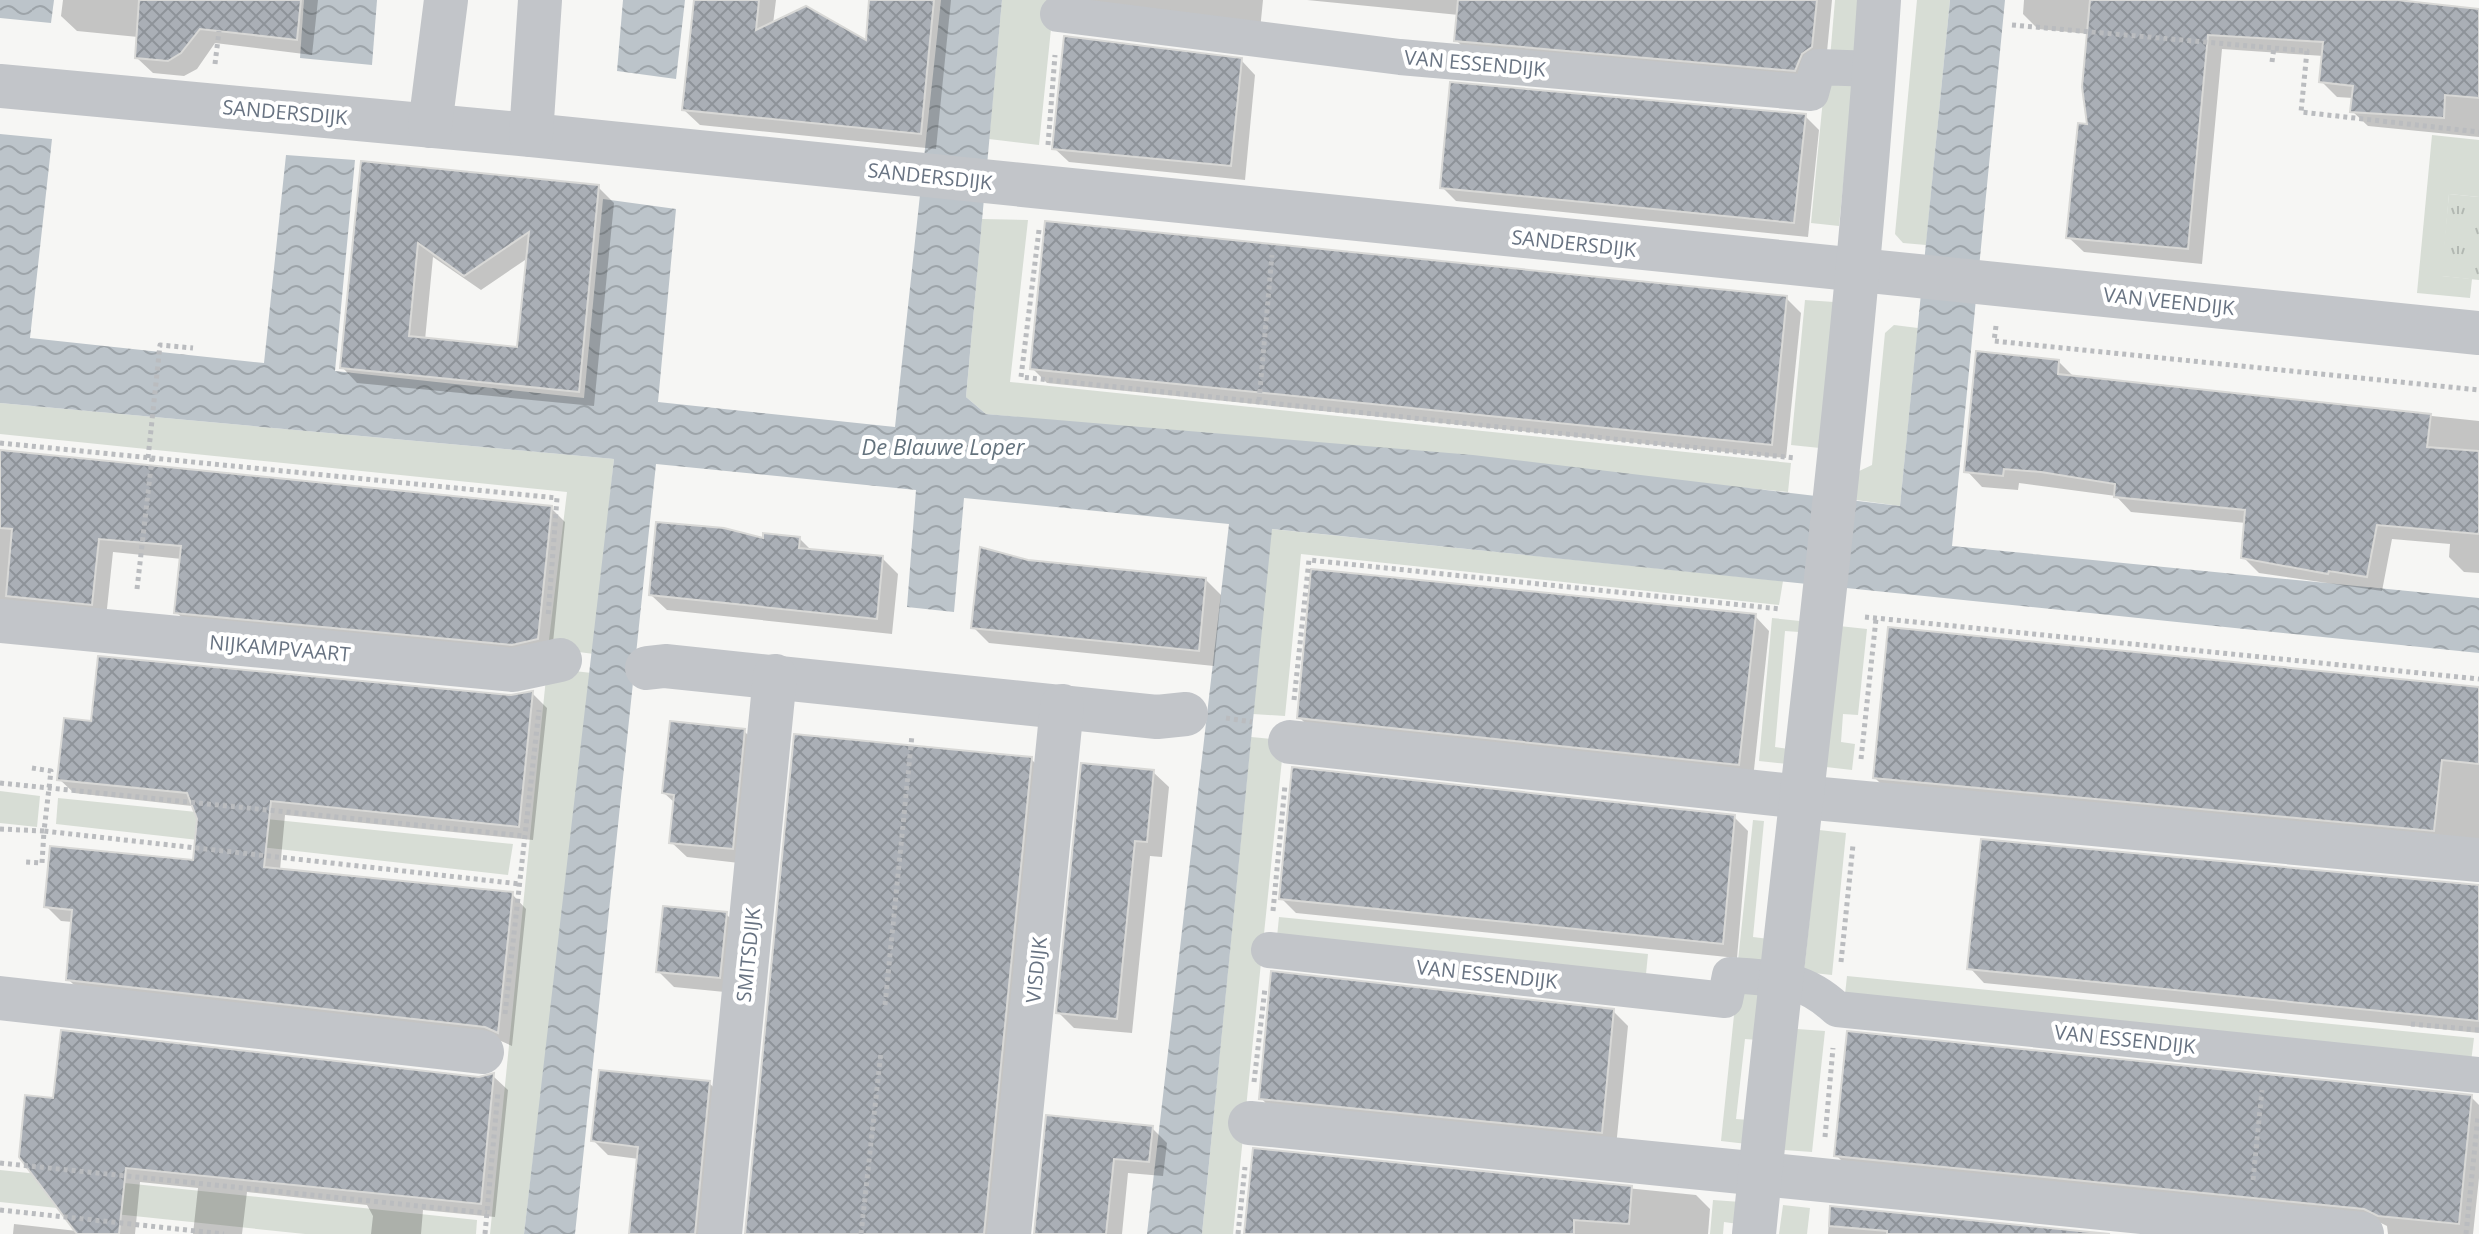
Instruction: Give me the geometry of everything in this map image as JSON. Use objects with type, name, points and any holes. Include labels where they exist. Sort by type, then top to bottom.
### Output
[{"type":"street","points":[[430,126],[446,0]]},
{"type":"street","points":[[531,135],[540,0]]},
{"type":"street","points":[[1754,1234],[1780,978],[1840,462],[1859,272],[1879,0]]},
{"type":"street","name":"VAN ESSENDIJK","points":[[1058,14],[1400,57],[1811,93],[1818,67],[1874,69]]},
{"type":"street","name":"SANDERSDIJK","points":[[0,86],[531,135],[1859,272]]},
{"type":"street","name":"VAN VEENDIJK","points":[[1859,272],[2479,333]]},
{"type":"street","name":"NIJKAMPVAART","points":[[0,621],[513,670],[552,662]]},
{"type":"street","points":[[647,668],[665,666],[775,676],[1157,717],[1186,714]]},
{"type":"street","name":"SMITSDIJK","points":[[720,1234],[775,676]]},
{"type":"street","name":"VISDIJK","points":[[1009,1234],[1062,706]]},
{"type":"street","points":[[1277,733],[1802,797],[2479,860]]},
{"type":"street","name":"VAN ESSENDIJK","points":[[1269,950],[1725,1000],[1730,975],[1780,978],[1816,989],[1837,1009],[2479,1075]]},
{"type":"street","points":[[0,998],[495,1052]]},
{"type":"street","points":[[1250,1123],[2362,1234]]},
{"type":"path","points":[[1058,14],[1044,189],[1021,377],[1840,462]]},
{"type":"path","points":[[2012,25],[2307,51],[2301,112],[2479,132]]},
{"type":"path","points":[[2272,62],[2274,47]]},
{"type":"path","points":[[1259,401],[1275,213]]},
{"type":"path","points":[[2001,284],[1994,341],[2479,390]]},
{"type":"path","points":[[133,634],[160,345],[193,348]]},
{"type":"path","points":[[0,443],[557,498],[552,662],[495,1052],[485,1234]]},
{"type":"path","points":[[1186,714],[1277,733],[1309,560],[2479,679]]},
{"type":"path","points":[[1821,1179],[1876,619]]},
{"type":"path","points":[[885,1005],[917,692]]},
{"type":"path","points":[[24,862],[42,863],[51,771],[32,768]]},
{"type":"path","points":[[0,783],[525,836]]},
{"type":"path","points":[[0,829],[44,831],[520,884]]},
{"type":"path","points":[[861,1234],[881,1052]]},
{"type":"path","points":[[2249,1222],[2266,1054]]},
{"type":"path","points":[[2466,1234],[2479,1108]]},
{"type":"path","points":[[0,1163],[487,1213]]},
{"type":"path","points":[[0,1210],[224,1234]]},
{"type":"green space","points":[[1002,0],[1054,0],[1039,145],[989,139]]},
{"type":"green space","points":[[1835,0],[1862,0],[1856,60],[1830,58]]},
{"type":"green space","points":[[1917,0],[1950,0],[1926,245],[1903,243],[1895,234]]},
{"type":"green space","points":[[1825,78],[1854,80],[1839,226],[1811,223]]},
{"type":"green space","points":[[2432,135],[2479,140],[2479,197],[2449,194],[2442,276],[2472,279],[2470,298],[2417,293]]},
{"type":"green space","points":[[2449,194],[2479,197],[2479,280],[2441,276]]},
{"type":"green space","points":[[982,219],[1028,220],[1010,382],[1791,463],[1788,492],[986,414],[966,397]]},
{"type":"green space","points":[[1805,300],[1834,302],[1820,448],[1791,445]]},
{"type":"green space","points":[[1894,325],[1918,328],[1900,506],[1856,500],[1857,472],[1872,465],[1885,333]]},
{"type":"green space","points":[[0,403],[614,459],[594,654],[548,648],[567,492],[0,434]]},
{"type":"green space","points":[[1271,529],[1783,581],[1779,605],[1301,554],[1285,716],[1253,714]]},
{"type":"green space","points":[[1772,618],[1800,621],[1799,632],[1785,631],[1775,747],[1789,749],[1788,764],[1759,761]]},
{"type":"green space","points":[[1839,626],[1867,629],[1858,715],[1843,714],[1841,742],[1855,744],[1852,770],[1826,767]]},
{"type":"green space","points":[[547,668],[592,673],[524,1234],[490,1234]]},
{"type":"green space","points":[[1251,737],[1284,740],[1233,1234],[1202,1234]]},
{"type":"green space","points":[[0,791],[40,796],[37,827],[0,823]]},
{"type":"green space","points":[[58,798],[513,844],[508,875],[56,824]]},
{"type":"green space","points":[[1753,820],[1764,821],[1753,937],[1769,939],[1766,973],[1737,970]]},
{"type":"green space","points":[[1819,830],[1846,833],[1832,975],[1804,972]]},
{"type":"green space","points":[[1279,917],[1648,954],[1645,984],[1276,947]]},
{"type":"green space","points":[[1847,976],[2474,1038],[2470,1070],[1844,1004]]},
{"type":"green space","points":[[1737,986],[1763,989],[1758,1040],[1745,1039],[1736,1119],[1750,1120],[1747,1144],[1721,1141]]},
{"type":"green space","points":[[1797,1029],[1825,1031],[1812,1152],[1784,1150]]},
{"type":"green space","points":[[0,1170],[477,1220],[476,1234],[305,1234],[0,1202]]},
{"type":"green space","points":[[1713,1200],[1741,1202],[1738,1224],[1724,1222],[1723,1234],[1710,1234]]},
{"type":"green space","points":[[1783,1205],[1810,1208],[1807,1234],[1779,1234]]},
{"type":"water","points":[[0,0],[54,0],[51,23],[0,18]]},
{"type":"water","points":[[304,0],[377,0],[372,65],[300,58]]},
{"type":"water","points":[[623,0],[685,0],[676,79],[617,71]]},
{"type":"water","name":"De Blauwe Loper","points":[[941,0],[1002,0],[966,397],[986,414],[1473,455],[1900,506],[1950,0],[2005,0],[1952,546],[2479,598],[2479,653],[1272,529],[1202,1234],[1147,1234],[1229,524],[964,498],[954,612],[907,607],[916,490],[656,464],[575,1234],[524,1234],[614,459],[0,403],[0,134],[52,139],[30,338],[264,363],[286,155],[355,160],[335,371],[584,398],[603,199],[676,209],[658,402],[895,427]]},
{"type":"building","points":[[139,0],[301,0],[297,40],[200,29],[181,53],[168,61],[135,58]]},
{"type":"building","points":[[694,0],[759,0],[756,30],[806,6],[866,40],[869,0],[934,0],[921,134],[682,110]]},
{"type":"building","points":[[1458,0],[1817,0],[1812,47],[1802,54],[1795,71],[1454,41]]},
{"type":"building","points":[[2090,0],[2397,0],[2479,9],[2479,98],[2445,95],[2444,118],[2350,112],[2353,86],[2319,82],[2323,42],[2208,35],[2188,249],[2066,238],[2078,123],[2087,124],[2082,87]]},
{"type":"building","points":[[1064,36],[1242,58],[1231,166],[1052,149]]},
{"type":"building","points":[[1450,82],[1806,114],[1794,223],[1440,188]]},
{"type":"building","points":[[361,161],[599,185],[579,392],[340,368]],"holes":[[[529,232],[517,347],[409,336],[418,243],[464,276]]]},
{"type":"building","points":[[1045,221],[1787,296],[1772,445],[1030,369]]},
{"type":"building","points":[[1976,351],[2059,360],[2058,374],[2431,414],[2427,447],[2479,451],[2479,534],[2377,525],[2367,577],[2329,571],[2328,574],[2241,558],[2245,510],[2114,497],[2115,484],[2041,472],[2004,469],[2003,476],[1964,472]]},
{"type":"building","points":[[0,450],[552,506],[538,639],[512,645],[174,613],[181,546],[99,539],[92,605],[6,596],[12,529],[0,528]]},
{"type":"building","points":[[656,522],[724,528],[763,538],[763,533],[800,537],[799,548],[883,556],[877,619],[649,595]]},
{"type":"building","points":[[980,547],[1028,560],[1206,578],[1199,651],[971,628]]},
{"type":"building","points":[[1311,569],[1756,614],[1739,765],[1297,718]]},
{"type":"building","points":[[1888,627],[2479,687],[2479,764],[2442,760],[2434,831],[1873,778]]},
{"type":"building","points":[[98,656],[511,695],[533,691],[519,827],[271,801],[264,867],[513,892],[498,1033],[485,1027],[66,980],[72,910],[44,907],[50,846],[193,860],[197,819],[187,793],[57,780],[64,718],[91,721]]},
{"type":"building","points":[[670,721],[745,729],[733,849],[669,843],[674,795],[662,793]]},
{"type":"building","points":[[794,734],[1032,757],[984,1234],[745,1234]]},
{"type":"building","points":[[1081,763],[1154,770],[1147,842],[1135,841],[1117,1019],[1056,1013]]},
{"type":"building","points":[[1292,767],[1735,815],[1723,944],[1279,899]]},
{"type":"building","points":[[1981,839],[2479,885],[2479,1021],[1967,969]]},
{"type":"building","points":[[663,906],[727,912],[720,978],[656,972]]},
{"type":"building","points":[[1271,971],[1614,1009],[1602,1133],[1259,1099]]},
{"type":"building","points":[[61,1030],[479,1077],[494,1073],[481,1204],[126,1168],[119,1234],[77,1234],[19,1157],[25,1095],[53,1098]]},
{"type":"building","points":[[1847,1031],[2472,1095],[2459,1224],[2378,1216],[2364,1209],[1834,1156]]},
{"type":"building","points":[[599,1070],[710,1081],[695,1234],[629,1234],[638,1147],[591,1141]]},
{"type":"building","points":[[1046,1115],[1153,1126],[1149,1162],[1114,1159],[1106,1234],[1034,1234]]},
{"type":"building","points":[[1253,1148],[1632,1186],[1629,1224],[1574,1220],[1574,1234],[1244,1234]]},
{"type":"building","points":[[1830,1206],[2110,1234],[1887,1234],[1887,1231],[1829,1226]]}]
